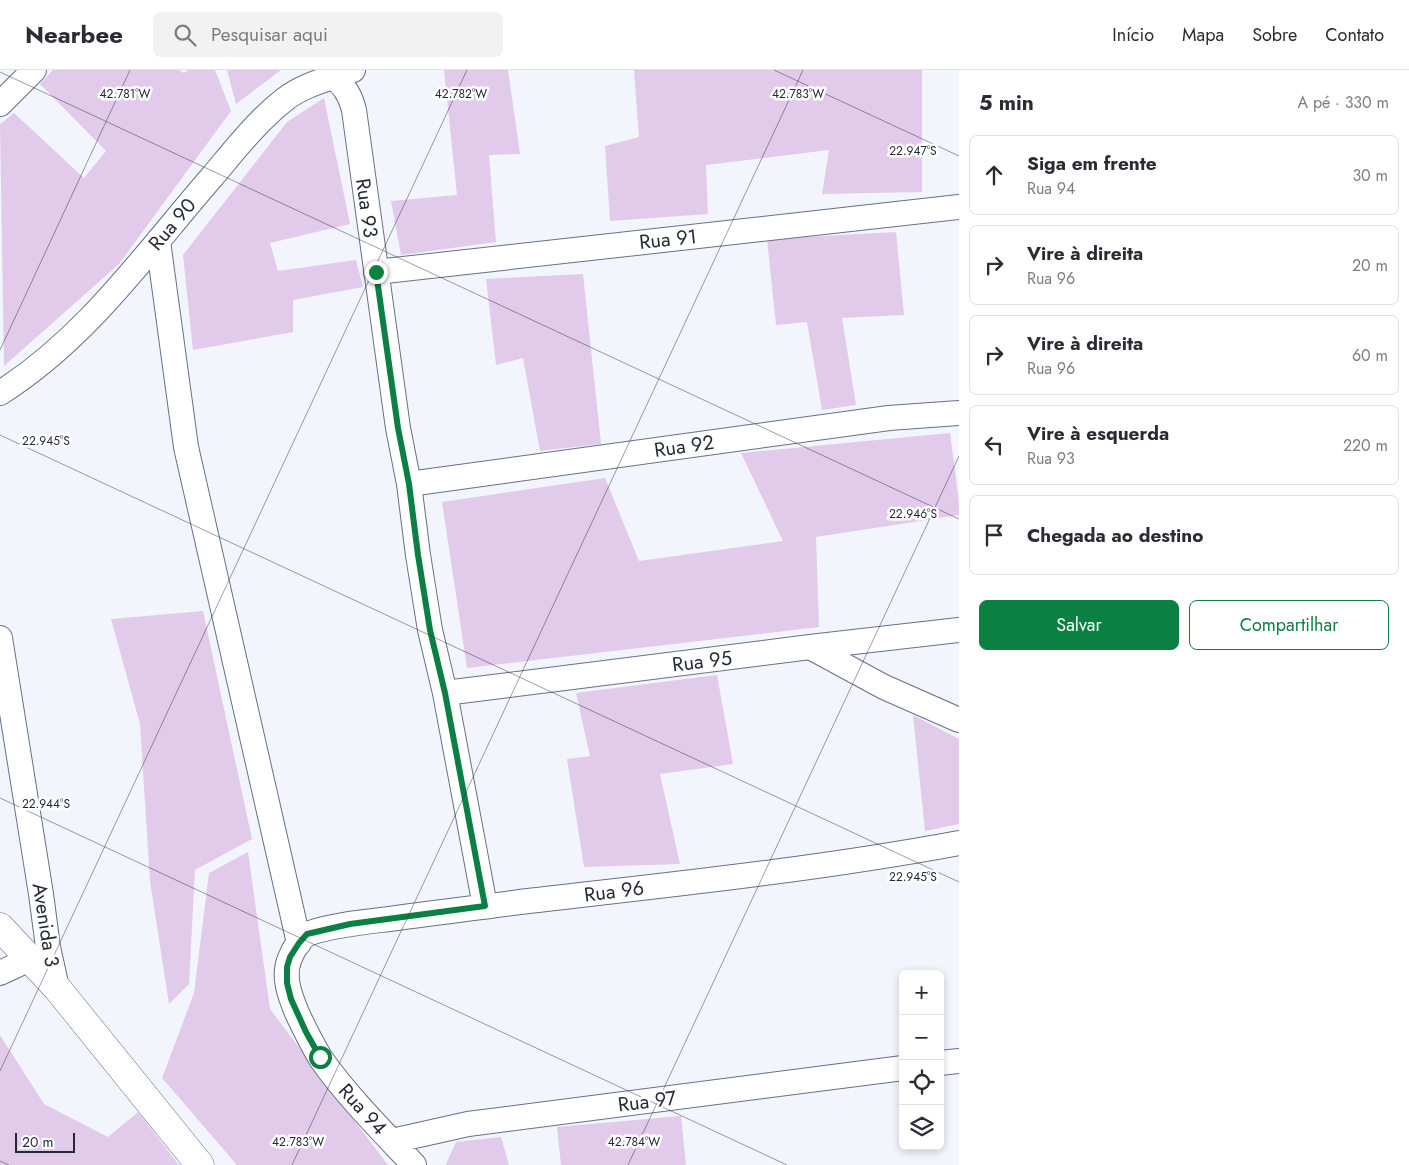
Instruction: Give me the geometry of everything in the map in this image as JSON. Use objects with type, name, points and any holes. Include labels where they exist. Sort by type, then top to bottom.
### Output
[{"type":"main road","points":[[0,927],[57,988]]},
{"type":"main road","name":"Avenida 3","points":[[57,988],[200,1165]]},
{"type":"street","points":[[0,104],[34,70]]},
{"type":"street","name":"Rua 90","points":[[0,393],[49,358],[83,327],[136,268],[262,118],[284,99],[301,89],[344,73]]},
{"type":"street","name":"Rua 93","points":[[344,73],[345,88],[351,98],[354,110],[398,428],[409,484],[430,630],[445,693],[485,906]]},
{"type":"street","name":"Rua 91","points":[[376,272],[959,207]]},
{"type":"street","points":[[158,241],[186,447],[299,943]]},
{"type":"street","name":"Rua 92","points":[[409,484],[889,418],[959,414]]},
{"type":"street","name":"Rua 95","points":[[445,693],[959,630]]},
{"type":"street","name":"Avenida 3","points":[[0,638],[48,947],[57,988]]},
{"type":"street","points":[[810,647],[884,687],[959,720]]},
{"type":"street","name":"Rua 96","points":[[299,943],[307,934],[350,924],[731,877],[895,855],[959,843]]},
{"type":"street","name":"Rua 94","points":[[299,943],[290,957],[287,967],[287,983],[291,999],[306,1032],[336,1080],[414,1165]]},
{"type":"street","points":[[0,972],[30,959]]},
{"type":"street","points":[[944,1063],[959,1061]]},
{"type":"street","name":"Rua 97","points":[[392,1141],[468,1124],[899,1069]]},
{"type":"shaded area","points":[[53,70],[179,70],[184,73],[188,70],[215,70],[231,111],[119,264],[4,366],[0,124],[14,113],[84,178],[106,151],[40,84]]},
{"type":"shaded area","points":[[227,70],[281,70],[236,104]]},
{"type":"shaded area","points":[[444,70],[508,70],[520,154],[489,155],[496,242],[401,255],[391,201],[457,195]]},
{"type":"shaded area","points":[[634,70],[922,70],[922,192],[822,194],[829,150],[706,165],[708,214],[610,221],[605,146],[639,137]]},
{"type":"shaded area","points":[[324,98],[350,224],[270,243],[278,271],[356,260],[363,287],[293,300],[293,332],[193,350],[183,255],[287,122]]},
{"type":"shaded area","points":[[896,232],[904,315],[842,318],[856,405],[822,410],[807,322],[776,325],[767,239]]},
{"type":"shaded area","points":[[583,274],[601,444],[540,451],[523,358],[496,365],[486,279]]},
{"type":"shaded area","points":[[950,433],[959,515],[816,537],[819,627],[467,668],[442,502],[605,478],[639,561],[783,541],[741,453]]},
{"type":"shaded area","points":[[203,611],[252,839],[195,870],[189,984],[169,1004],[150,881],[140,724],[111,619]]},
{"type":"shaded area","points":[[717,675],[733,764],[660,774],[680,864],[584,867],[567,759],[590,756],[576,693]]},
{"type":"shaded area","points":[[913,715],[959,739],[959,824],[925,831]]},
{"type":"shaded area","points":[[248,852],[270,1009],[388,1165],[237,1165],[162,1078],[194,993],[209,873]]},
{"type":"shaded area","points":[[0,1035],[44,1104],[108,1137],[138,1112],[179,1165],[0,1165]]},
{"type":"shaded area","points":[[681,1116],[686,1165],[561,1165],[557,1127]]},
{"type":"shaded area","points":[[501,1137],[509,1165],[446,1164],[456,1142]]},
{"type":"route","points":[[320,1057],[291,999],[287,983],[287,967],[290,957],[307,934],[350,924],[485,906],[445,693],[430,630],[409,484],[398,428],[376,272]]}]
